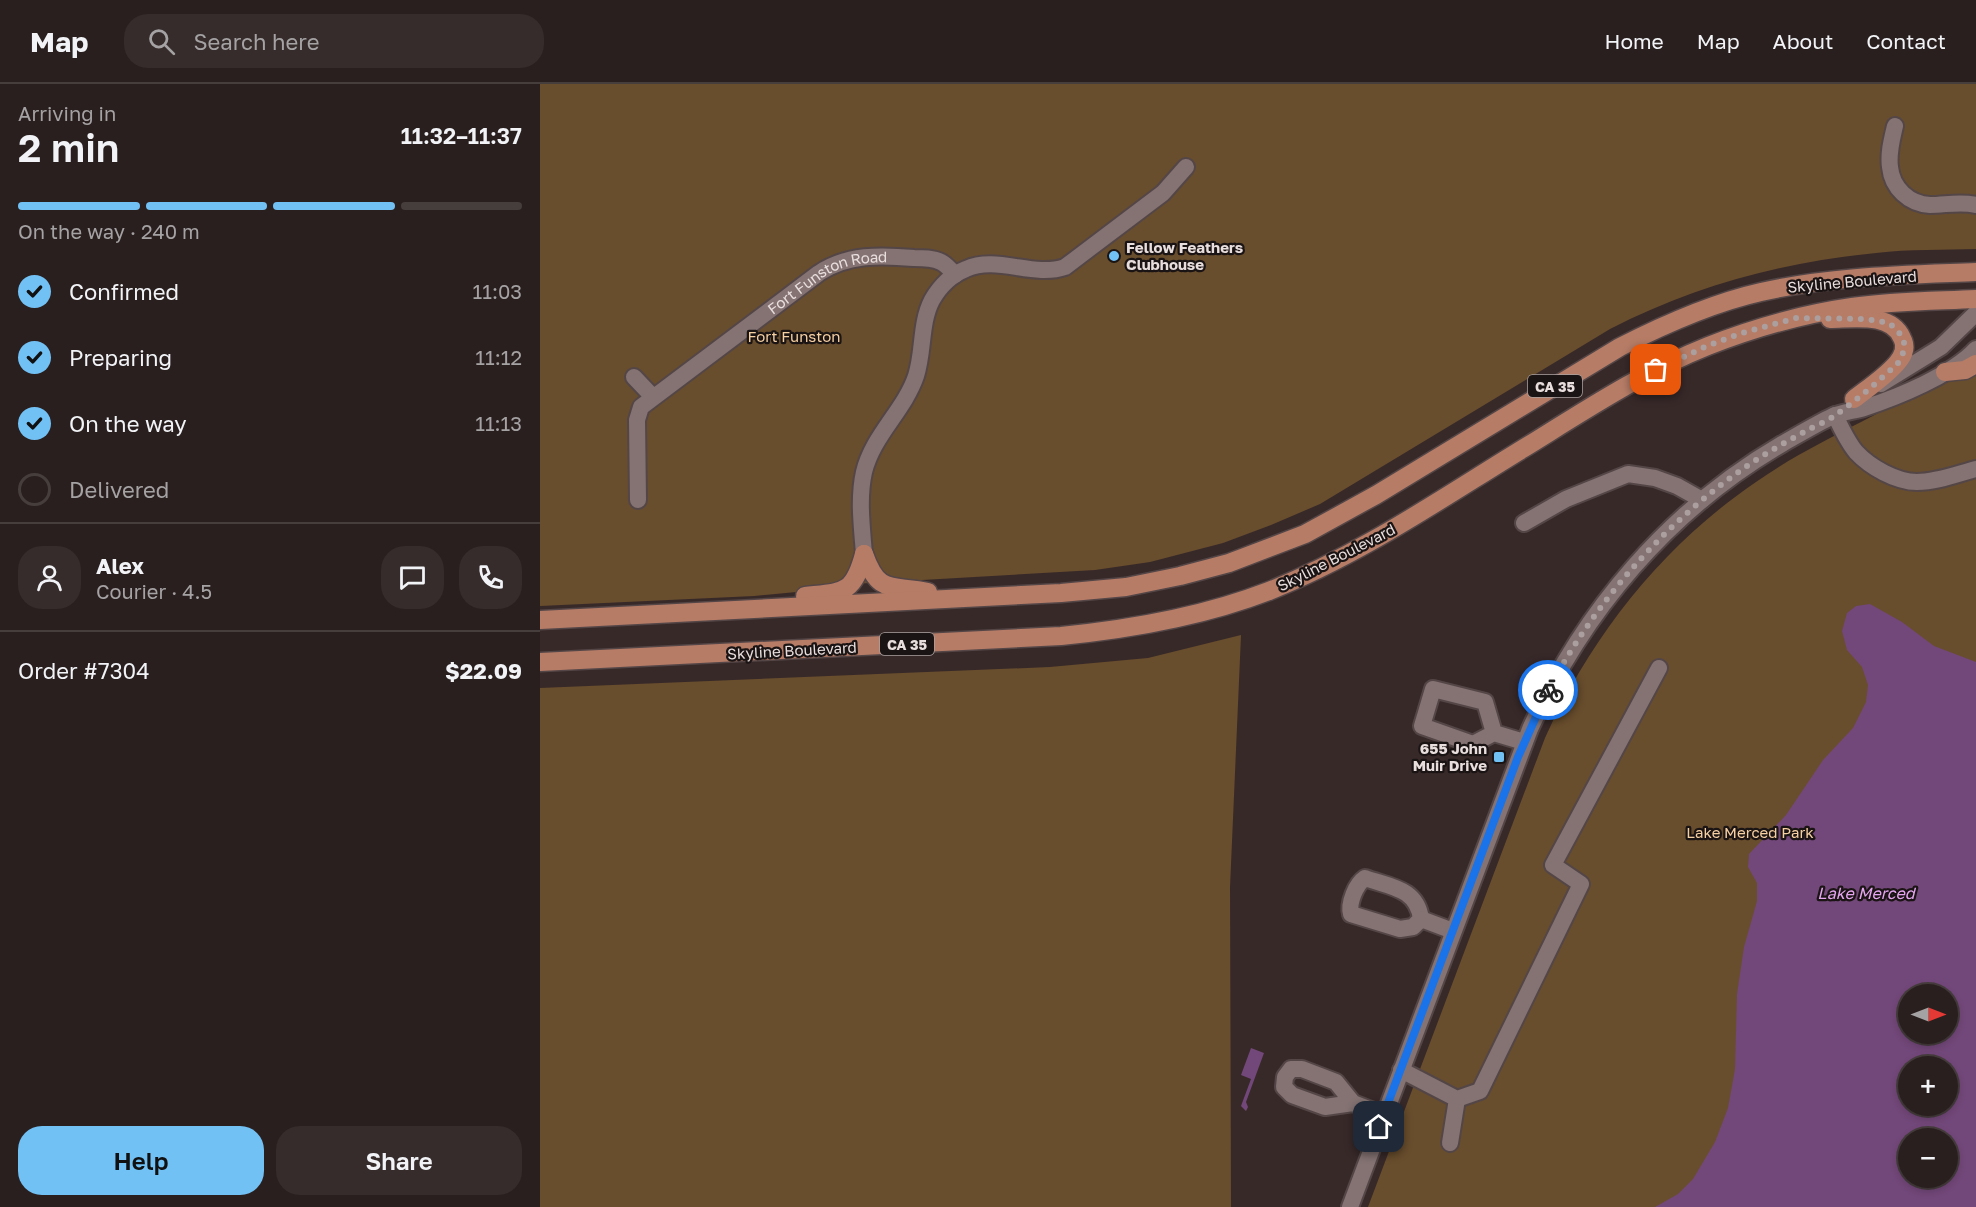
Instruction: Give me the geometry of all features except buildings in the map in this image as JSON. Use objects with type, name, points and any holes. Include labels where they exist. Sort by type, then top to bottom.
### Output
[{"type":"main road","name":"Skyline Boulevard","points":[[540,620],[1062,593],[1126,587],[1180,576],[1229,563],[1329,522],[1620,347],[1700,312],[1759,292],[1808,284],[1857,278],[1976,272]]},
{"type":"main road","name":"Skyline Boulevard","points":[[540,662],[1050,637],[1131,628],[1188,616],[1268,591],[1347,555],[1615,393],[1672,362],[1742,333],[1796,318],[1870,305],[1976,299]]},
{"type":"main road","points":[[1796,318],[1874,320],[1889,323],[1898,331],[1904,341],[1902,357],[1892,369],[1854,399]]},
{"type":"main road","points":[[1945,372],[1965,370],[1976,364]]},
{"type":"main road","points":[[864,554],[871,573],[884,586],[956,599]]},
{"type":"main road","points":[[722,611],[848,588],[858,576],[864,554]]},
{"type":"street","points":[[1895,126],[1890,167],[1893,180],[1909,199],[1923,204],[1976,205]]},
{"type":"street","points":[[864,554],[861,502],[868,461],[876,442],[916,375],[926,321],[933,299],[946,282],[966,269],[984,265],[1047,271],[1065,267],[1163,193],[1186,167]]},
{"type":"street","name":"Fort Funston Road","points":[[638,500],[637,420],[641,407],[809,280],[836,263],[868,256],[920,258],[942,262],[955,275]]},
{"type":"street","points":[[1350,1207],[1524,742],[1561,667],[1601,606],[1648,550],[1702,500],[1769,451],[1835,415],[1854,399],[1927,357],[1954,336],[1976,314]]},
{"type":"street","points":[[1835,415],[1880,402],[1945,372],[1976,349]]},
{"type":"street","points":[[634,377],[653,397]]},
{"type":"street","points":[[1835,415],[1857,453],[1873,466],[1894,477],[1924,482],[1976,469]]},
{"type":"street","points":[[1524,523],[1566,499],[1628,474],[1655,478],[1677,486],[1702,500]]},
{"type":"street","points":[[1401,1070],[1457,1099],[1480,1091],[1581,884],[1553,865],[1659,668]]},
{"type":"street","points":[[1494,733],[1524,742]]},
{"type":"street","points":[[1421,919],[1453,930]]},
{"type":"street","points":[[1450,1143],[1457,1099]]},
{"type":"street","points":[[1353,1103],[1384,1115]]},
{"type":"green space","name":"Fort Funston","points":[[540,84],[1976,84],[1976,249],[1913,250],[1841,257],[1739,278],[1674,300],[1610,329],[1320,504],[1223,543],[1150,562],[1095,570],[835,585],[828,589],[754,596],[540,606]]},
{"type":"green space","name":"Lake Merced Park","points":[[1976,363],[1976,1207],[1368,1207],[1545,738],[1564,700],[1608,629],[1660,564],[1722,507],[1756,482],[1808,450]]},
{"type":"green space","points":[[1241,635],[1230,887],[1231,1207],[540,1207],[540,688],[1050,667],[1148,658]]},
{"type":"water","name":"Lake Merced","points":[[1870,604],[1902,622],[1934,646],[1976,662],[1976,1207],[1655,1207],[1678,1194],[1693,1179],[1715,1142],[1728,1108],[1735,1069],[1737,994],[1744,947],[1757,901],[1757,883],[1748,867],[1749,854],[1786,815],[1823,760],[1853,728],[1866,702],[1868,685],[1862,667],[1847,650],[1842,631],[1847,613],[1856,606]]},
{"type":"water","points":[[1251,1048],[1264,1053],[1246,1102],[1248,1107],[1246,1111],[1241,1106],[1251,1079],[1241,1075]]},
{"type":"way so far","points":[[1548,690],[1573,646],[1601,606],[1631,569],[1665,533],[1702,500],[1769,451],[1835,415],[1898,363],[1904,351],[1904,341],[1894,327],[1882,321],[1796,318],[1742,333],[1707,346],[1656,370]]},
{"type":"place","name":"Fellow Feathers Clubhouse","points":[[1114,256]]},
{"type":"place","name":"655 John Muir Drive","points":[[1499,757]]},
{"type":"route","points":[[1379,1127],[1518,757],[1548,690]]}]
